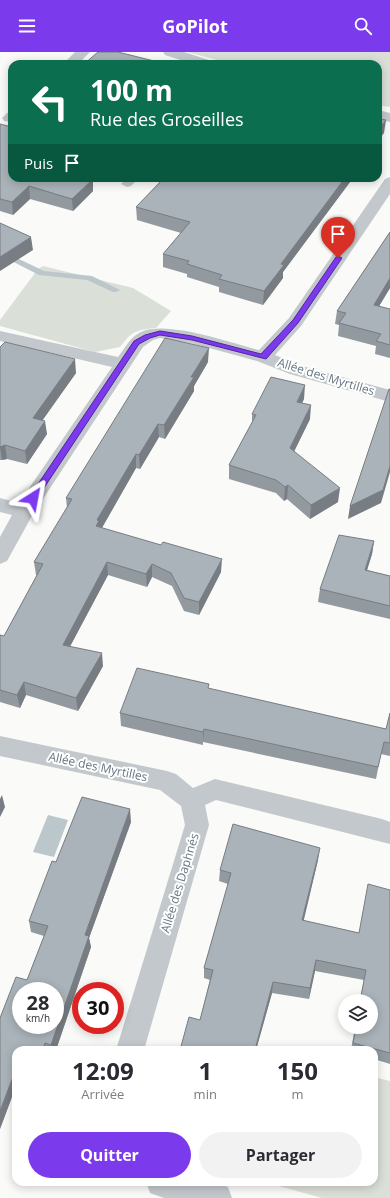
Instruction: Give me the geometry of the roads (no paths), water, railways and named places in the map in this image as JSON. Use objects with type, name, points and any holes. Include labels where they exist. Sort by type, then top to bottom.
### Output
[{"type":"street","points":[[74,60],[83,52]]},
{"type":"street","points":[[170,52],[195,60]]},
{"type":"street","points":[[263,357],[295,322],[390,182]]},
{"type":"street","name":"Allée des Myrtilles","points":[[0,556],[24,511],[137,343],[147,336],[160,333],[192,338],[263,357],[296,370],[390,396]]},
{"type":"street","points":[[0,336],[123,364]]},
{"type":"street","points":[[0,505],[24,511]]},
{"type":"street","name":"Allée des Myrtilles","points":[[0,746],[167,781],[191,800]]},
{"type":"street","points":[[191,800],[216,789],[390,833]]},
{"type":"street","name":"Allée des Daphnés","points":[[131,1046],[197,825],[195,811],[191,800]]},
{"type":"street","points":[[175,1186],[217,1198]]},
{"type":"waterway","points":[[0,252],[42,273],[89,278],[116,290]]}]
